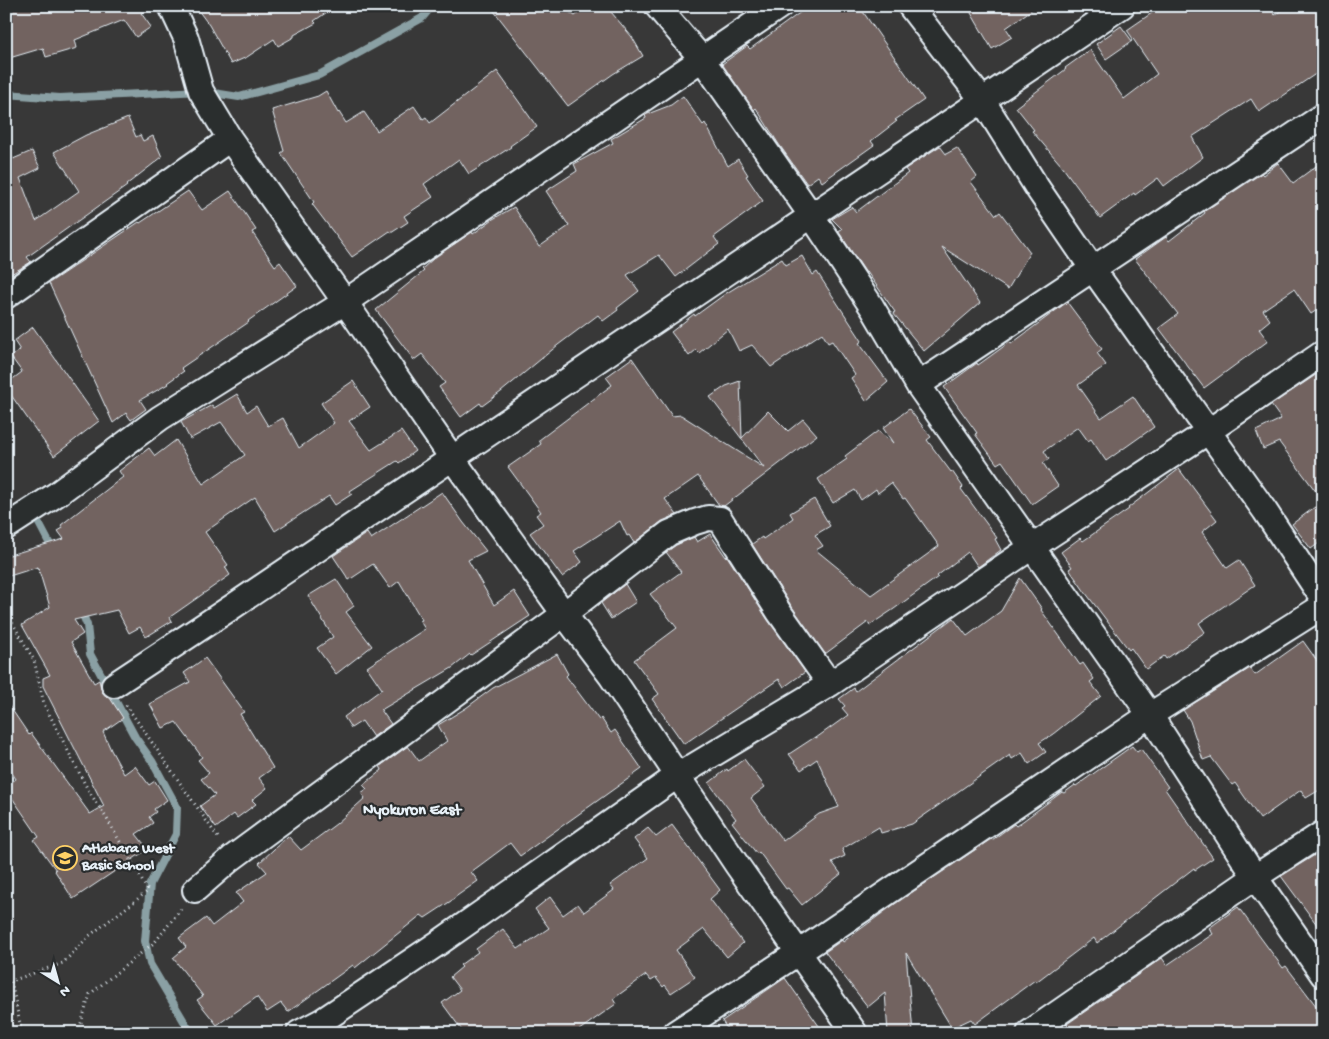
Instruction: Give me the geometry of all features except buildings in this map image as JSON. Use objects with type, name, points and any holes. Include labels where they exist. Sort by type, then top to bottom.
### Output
[{"type":"street","points":[[171,6],[186,38],[201,91],[230,139],[452,458],[611,676],[677,776],[855,1033]]},
{"type":"street","points":[[657,6],[702,60],[811,214],[872,306],[918,385],[1150,715],[1255,877],[1323,975]]},
{"type":"street","points":[[6,527],[57,494],[160,418],[345,302],[780,6]]},
{"type":"street","points":[[910,6],[983,101],[1038,189],[1092,268],[1266,511],[1323,599]]},
{"type":"street","points":[[114,685],[1122,6]]},
{"type":"street","points":[[918,385],[1323,116]]},
{"type":"street","points":[[6,296],[230,139]]},
{"type":"street","points":[[299,1033],[322,1021],[432,947],[677,776],[830,684],[1323,353]]},
{"type":"street","points":[[195,890],[232,858],[564,614],[669,533],[695,522],[708,518],[720,519],[779,612],[830,684]]},
{"type":"street","points":[[675,1033],[798,953],[1150,715],[1323,606]]},
{"type":"street","points":[[1029,1033],[1255,877],[1323,833]]},
{"type":"path","points":[[6,609],[34,660],[44,704],[87,788],[107,818],[148,891],[89,936],[63,963],[11,981],[22,1033]]},
{"type":"path","points":[[114,685],[133,717],[232,858]]},
{"type":"path","points":[[78,1033],[90,994],[155,942],[195,890]]},
{"type":"waterway","points":[[6,94],[60,98],[201,91],[239,97],[319,75],[422,18],[432,6]]},
{"type":"waterway","points":[[33,512],[54,552]]},
{"type":"waterway","points":[[81,610],[87,625],[90,654],[135,737],[152,761],[177,807],[176,834],[150,884],[145,941],[150,964],[191,1033]]},
{"type":"place","name":"Atlabara West Basic School","points":[[65,858]]},
{"type":"district","name":"Nyokuron East","points":[[412,811]]}]
